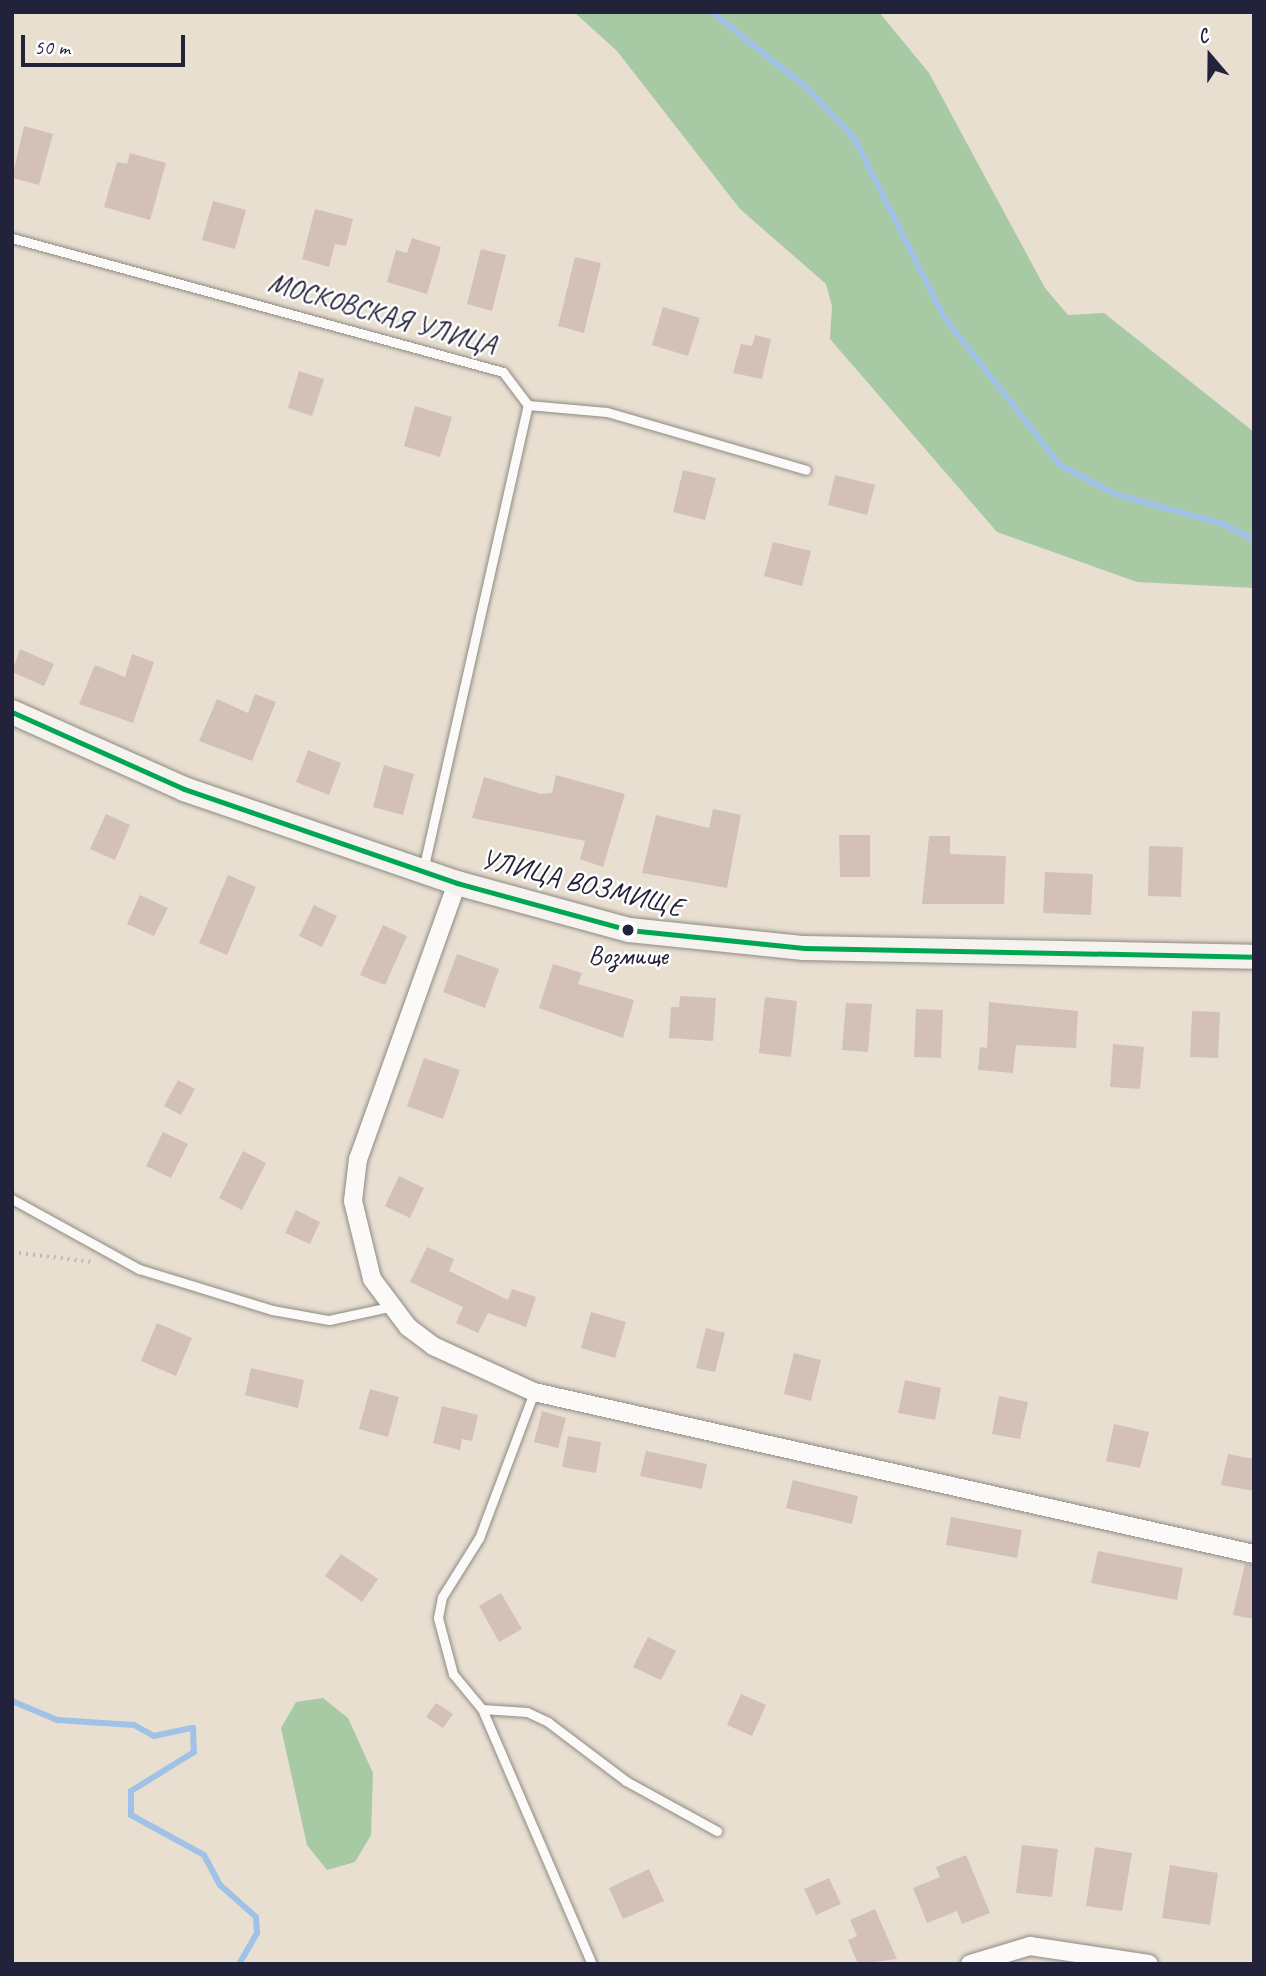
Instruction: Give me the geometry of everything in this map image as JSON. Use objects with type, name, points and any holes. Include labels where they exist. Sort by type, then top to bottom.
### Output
[{"type":"main road","name":"УЛИЦА ВОЗМИЩЕ","points":[[12,712],[184,789],[423,872],[457,883],[690,940],[1254,957]]},
{"type":"street","points":[[457,883],[358,1159],[352,1200],[358,1241],[389,1307],[433,1346],[534,1392],[1254,1554]]},
{"type":"street","points":[[970,1964],[1030,1946],[1149,1964]]},
{"type":"lane","name":"МОСКОВСКАЯ УЛИЦА","points":[[12,238],[479,364],[503,372],[528,405]]},
{"type":"lane","points":[[423,872],[528,405],[607,412],[806,470]]},
{"type":"lane","points":[[12,1199],[139,1269],[272,1310],[329,1320],[389,1307]]},
{"type":"lane","points":[[534,1392],[488,1516],[442,1597],[438,1618],[453,1674],[482,1709],[592,1964]]},
{"type":"lane","points":[[482,1709],[527,1712],[548,1722],[626,1781],[717,1831]]},
{"type":"path","points":[[12,1252],[98,1263]]},
{"type":"green space","points":[[574,12],[879,12],[929,73],[1045,288],[1068,315],[1104,313],[1254,432],[1254,588],[1137,582],[997,532],[830,339],[832,306],[826,284],[740,209],[617,51]]},
{"type":"green space","points":[[323,1698],[348,1718],[373,1773],[371,1835],[355,1862],[327,1870],[307,1845],[281,1728],[296,1702]]},
{"type":"building","points":[[24,126],[53,134],[39,185],[12,178]]},
{"type":"building","points":[[130,153],[166,163],[150,220],[104,207],[117,162],[127,164]]},
{"type":"building","points":[[213,201],[246,210],[235,249],[202,240]]},
{"type":"building","points":[[315,209],[353,219],[346,246],[335,244],[329,267],[302,259]]},
{"type":"building","points":[[412,238],[441,247],[427,294],[387,282],[396,250],[407,253]]},
{"type":"building","points":[[481,249],[506,255],[492,311],[467,304]]},
{"type":"building","points":[[575,257],[601,263],[584,333],[558,326]]},
{"type":"building","points":[[663,307],[700,318],[688,356],[652,345]]},
{"type":"building","points":[[755,335],[771,339],[762,379],[733,373],[741,344],[752,346]]},
{"type":"building","points":[[299,371],[324,379],[312,416],[288,408]]},
{"type":"building","points":[[415,406],[452,417],[440,457],[404,446]]},
{"type":"building","points":[[683,470],[716,478],[705,520],[673,512]]},
{"type":"building","points":[[835,475],[875,485],[867,515],[828,505]]},
{"type":"building","points":[[773,542],[811,551],[802,586],[764,576]]},
{"type":"building","points":[[20,649],[54,664],[44,686],[12,672]]},
{"type":"building","points":[[132,654],[154,662],[133,723],[79,704],[95,665],[125,677]]},
{"type":"building","points":[[255,694],[276,702],[252,761],[199,741],[217,699],[248,713]]},
{"type":"building","points":[[308,750],[341,763],[329,795],[296,782]]},
{"type":"building","points":[[384,765],[414,774],[403,815],[373,807]]},
{"type":"building","points":[[556,775],[625,794],[603,867],[580,859],[585,841],[472,818],[484,777],[541,794],[552,793]]},
{"type":"building","points":[[713,809],[741,815],[727,888],[642,873],[656,815],[709,828]]},
{"type":"building","points":[[106,814],[130,825],[115,860],[90,849]]},
{"type":"building","points":[[839,835],[870,835],[870,877],[840,877]]},
{"type":"building","points":[[929,836],[950,836],[950,854],[1006,856],[1004,904],[922,904]]},
{"type":"building","points":[[1149,846],[1183,847],[1181,897],[1148,896]]},
{"type":"building","points":[[1045,872],[1093,874],[1091,915],[1043,913]]},
{"type":"building","points":[[228,875],[256,887],[227,955],[199,943]]},
{"type":"building","points":[[140,895],[168,908],[154,936],[127,924]]},
{"type":"building","points":[[314,905],[337,916],[322,947],[299,936]]},
{"type":"building","points":[[383,925],[407,936],[385,985],[360,975]]},
{"type":"building","points":[[457,954],[499,969],[485,1008],[443,992]]},
{"type":"building","points":[[553,964],[582,973],[578,984],[634,1000],[623,1038],[539,1008]]},
{"type":"building","points":[[680,996],[716,998],[713,1041],[669,1038],[671,1007],[679,1007]]},
{"type":"building","points":[[765,997],[797,1001],[791,1057],[759,1053]]},
{"type":"building","points":[[989,1002],[1078,1011],[1076,1048],[1016,1045],[1013,1073],[978,1070],[980,1047],[987,1048]]},
{"type":"building","points":[[846,1003],[872,1004],[868,1052],[842,1050]]},
{"type":"building","points":[[916,1009],[943,1010],[941,1058],[914,1057]]},
{"type":"building","points":[[1192,1011],[1220,1012],[1218,1058],[1190,1057]]},
{"type":"building","points":[[1113,1044],[1144,1047],[1140,1089],[1110,1087]]},
{"type":"building","points":[[424,1058],[460,1070],[443,1119],[407,1106]]},
{"type":"building","points":[[178,1080],[195,1089],[181,1115],[164,1106]]},
{"type":"building","points":[[163,1132],[188,1144],[171,1178],[146,1166]]},
{"type":"building","points":[[243,1151],[266,1163],[242,1210],[219,1198]]},
{"type":"building","points":[[399,1176],[424,1188],[410,1218],[385,1206]]},
{"type":"building","points":[[296,1210],[320,1222],[310,1244],[285,1233]]},
{"type":"building","points":[[427,1247],[454,1259],[449,1271],[508,1300],[512,1289],[536,1297],[526,1327],[488,1313],[478,1333],[456,1323],[463,1307],[410,1282]]},
{"type":"building","points":[[591,1312],[626,1322],[615,1358],[581,1348]]},
{"type":"building","points":[[157,1323],[192,1338],[176,1376],[141,1361]]},
{"type":"building","points":[[706,1328],[725,1333],[715,1372],[696,1368]]},
{"type":"building","points":[[794,1353],[821,1360],[811,1401],[784,1394]]},
{"type":"building","points":[[251,1368],[304,1380],[298,1408],[245,1395]]},
{"type":"building","points":[[905,1380],[941,1388],[935,1420],[898,1413]]},
{"type":"building","points":[[370,1389],[399,1397],[388,1437],[359,1429]]},
{"type":"building","points":[[999,1396],[1028,1402],[1020,1439],[992,1434]]},
{"type":"building","points":[[442,1406],[478,1415],[472,1441],[462,1439],[460,1450],[433,1443]]},
{"type":"building","points":[[542,1411],[566,1418],[558,1448],[534,1442]]},
{"type":"building","points":[[1114,1424],[1149,1432],[1140,1468],[1106,1461]]},
{"type":"building","points":[[568,1436],[601,1442],[596,1473],[562,1467]]},
{"type":"building","points":[[646,1451],[707,1464],[702,1489],[640,1476]]},
{"type":"building","points":[[1228,1454],[1254,1459],[1254,1491],[1221,1485]]},
{"type":"building","points":[[793,1480],[858,1496],[852,1524],[786,1508]]},
{"type":"building","points":[[951,1517],[1022,1530],[1017,1558],[946,1545]]},
{"type":"building","points":[[1098,1551],[1183,1568],[1177,1600],[1091,1583]]},
{"type":"building","points":[[341,1554],[378,1579],[362,1602],[325,1576]]},
{"type":"building","points":[[1245,1564],[1254,1565],[1254,1619],[1233,1615]]},
{"type":"building","points":[[501,1593],[522,1629],[499,1642],[479,1606]]},
{"type":"building","points":[[648,1637],[676,1651],[661,1680],[633,1667]]},
{"type":"building","points":[[741,1694],[766,1705],[752,1736],[727,1725]]},
{"type":"building","points":[[436,1703],[453,1714],[443,1728],[426,1717]]},
{"type":"building","points":[[1022,1845],[1058,1849],[1052,1897],[1016,1893]]},
{"type":"building","points":[[1095,1847],[1132,1853],[1122,1911],[1086,1906]]},
{"type":"building","points":[[966,1855],[990,1913],[962,1924],[957,1911],[927,1923],[913,1888],[940,1877],[936,1867]]},
{"type":"building","points":[[1170,1865],[1218,1873],[1210,1925],[1162,1918]]},
{"type":"building","points":[[649,1869],[664,1901],[623,1919],[609,1888]]},
{"type":"building","points":[[829,1878],[841,1904],[816,1915],[804,1889]]},
{"type":"building","points":[[875,1909],[897,1959],[858,1964],[848,1940],[857,1936],[850,1920]]},
{"type":"waterway","points":[[712,12],[808,89],[854,138],[944,317],[1060,465],[1115,494],[1223,524],[1254,540]]},
{"type":"waterway","points":[[12,1701],[57,1720],[134,1725],[154,1736],[193,1728],[194,1752],[131,1791],[131,1815],[204,1855],[220,1885],[256,1917],[257,1933],[239,1964]]},
{"type":"transit line","points":[[12,712],[184,789],[457,883],[629,930],[804,948],[1254,957]]},
{"type":"place","name":"Возмище","points":[[628,930]]}]
